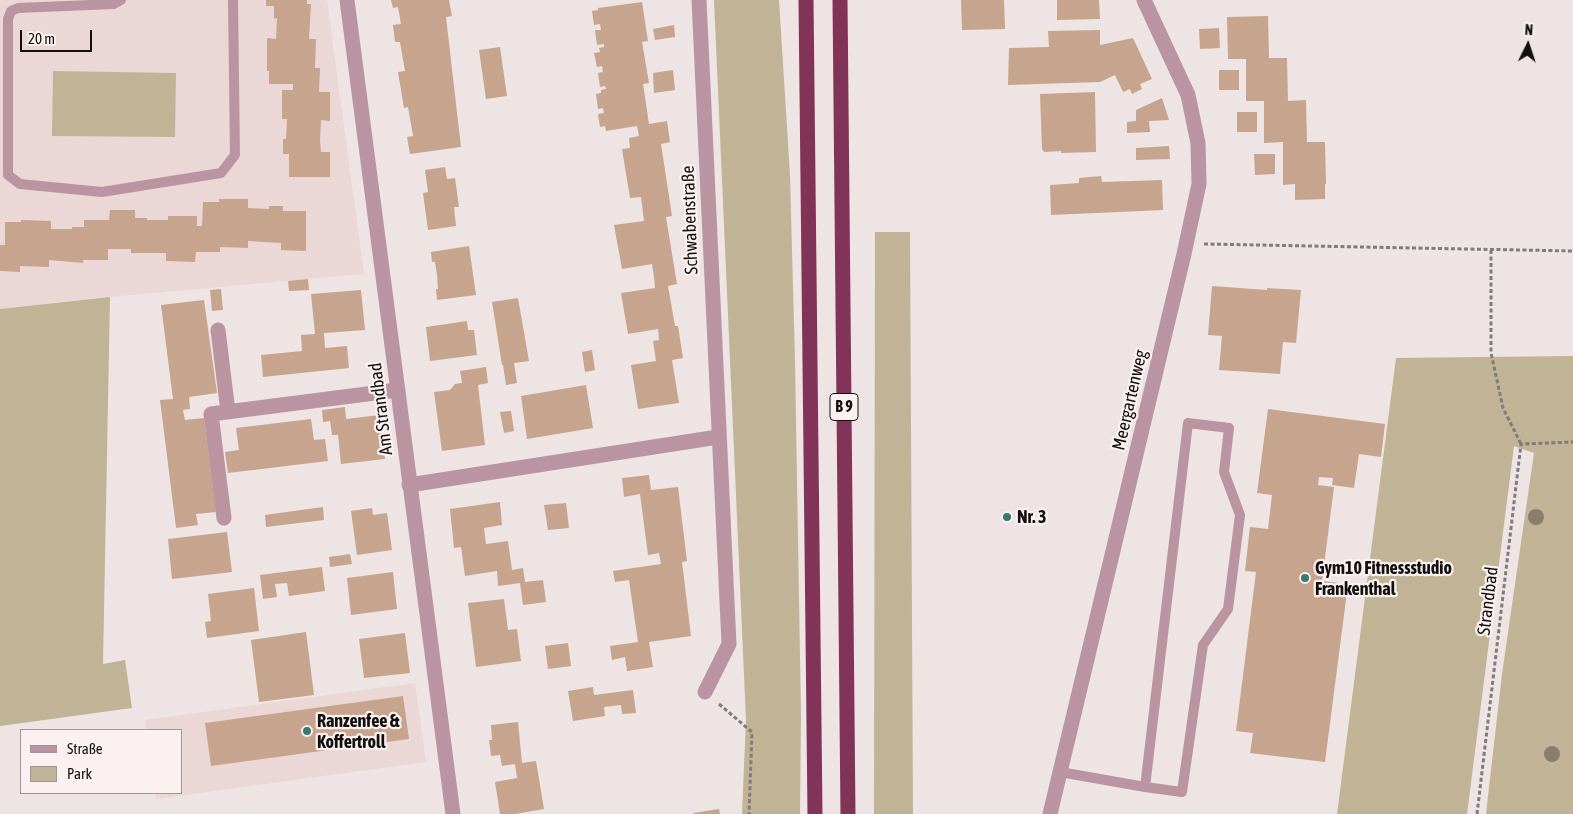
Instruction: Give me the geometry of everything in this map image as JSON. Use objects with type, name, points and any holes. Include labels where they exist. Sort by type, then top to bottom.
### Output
[{"type":"highway","name":"B 9","points":[[806,0],[815,814]]},
{"type":"highway","name":"B 9","points":[[840,0],[848,814]]},
{"type":"street","name":"Am Strandbad","points":[[347,0],[453,814]]},
{"type":"street","name":"Schwabenstraße","points":[[700,0],[718,438],[729,644],[705,692]]},
{"type":"street","name":"Meergartenweg","points":[[1050,814],[1199,184],[1198,143],[1188,95],[1144,0]]},
{"type":"street","points":[[218,330],[228,412]]},
{"type":"street","points":[[224,518],[211,414],[398,390]]},
{"type":"street","points":[[409,485],[718,438]]},
{"type":"lane","points":[[121,0],[114,4],[18,8],[11,11],[8,19],[8,175],[20,184],[102,192],[222,173],[235,155],[232,0]]},
{"type":"lane","points":[[1060,772],[1145,787],[1182,792],[1203,645],[1228,609],[1240,515],[1224,472],[1229,428],[1188,423],[1145,787]]},
{"type":"path","points":[[1186,244],[1573,251]]},
{"type":"path","points":[[1491,250],[1491,353],[1503,408],[1521,444],[1573,442]]},
{"type":"path","name":"Strandbad","points":[[1477,814],[1521,444]]},
{"type":"path","points":[[705,692],[752,732],[748,814]]},
{"type":"shaded area","points":[[0,0],[327,0],[364,274],[0,309]]},
{"type":"shaded area","points":[[415,683],[426,762],[156,799],[155,794],[182,794],[182,729],[146,729],[145,720]]},
{"type":"green space","points":[[714,0],[779,0],[790,175],[795,362],[801,715],[800,814],[742,814],[746,720]]},
{"type":"green space","points":[[53,71],[176,73],[175,137],[52,136]]},
{"type":"green space","points":[[875,232],[910,232],[913,814],[874,814]]},
{"type":"green space","points":[[110,297],[103,664],[125,660],[132,708],[0,726],[0,309]]},
{"type":"green space","points":[[1573,356],[1573,814],[1486,814],[1502,674],[1534,453],[1514,446],[1467,814],[1337,814],[1396,358]]},
{"type":"building","points":[[266,0],[307,0],[307,4],[311,4],[309,39],[316,39],[315,68],[320,68],[319,92],[330,92],[330,121],[321,120],[320,141],[321,152],[330,152],[330,177],[289,177],[289,154],[283,154],[283,139],[286,139],[287,119],[282,119],[282,90],[293,90],[293,84],[269,84],[267,38],[276,39],[277,18],[274,19],[274,6],[266,6]]},
{"type":"building","points":[[391,0],[449,0],[452,16],[446,17],[461,147],[410,154],[407,137],[413,136],[408,107],[404,108],[398,72],[405,71],[400,42],[395,42],[393,25],[401,24],[398,7],[393,8]]},
{"type":"building","points":[[961,0],[1004,0],[1005,29],[962,30]]},
{"type":"building","points":[[1057,0],[1099,0],[1100,19],[1057,20]]},
{"type":"building","points":[[642,2],[648,41],[642,42],[649,83],[643,84],[649,124],[667,121],[670,142],[661,144],[672,216],[666,217],[677,284],[668,286],[675,326],[678,326],[683,358],[672,360],[679,403],[638,409],[631,365],[656,361],[653,341],[659,340],[658,329],[628,334],[621,293],[655,288],[654,277],[652,264],[622,269],[614,225],[644,221],[641,197],[630,198],[622,149],[630,148],[629,138],[639,136],[637,126],[606,131],[605,126],[600,127],[598,114],[604,113],[603,108],[598,109],[596,94],[606,89],[605,86],[600,87],[598,73],[603,72],[602,66],[597,67],[594,53],[600,52],[599,48],[604,47],[604,44],[597,45],[595,30],[601,30],[600,24],[594,25],[592,11],[598,10],[598,8]]},
{"type":"building","points":[[1268,16],[1269,58],[1287,58],[1288,101],[1306,100],[1307,142],[1325,142],[1325,199],[1295,200],[1295,184],[1283,185],[1283,142],[1264,143],[1264,101],[1246,101],[1246,59],[1228,59],[1227,17]]},
{"type":"building","points":[[674,25],[675,37],[655,40],[653,29]]},
{"type":"building","points":[[1219,28],[1220,48],[1200,49],[1199,29]]},
{"type":"building","points":[[1100,30],[1100,45],[1133,38],[1152,79],[1140,84],[1142,89],[1132,94],[1130,89],[1123,92],[1115,75],[1100,82],[1008,85],[1009,48],[1049,47],[1048,31]]},
{"type":"building","points":[[500,47],[507,96],[486,99],[479,50]]},
{"type":"building","points":[[673,70],[675,90],[654,93],[653,73]]},
{"type":"building","points":[[1219,70],[1239,70],[1239,90],[1219,90]]},
{"type":"building","points":[[1095,92],[1096,152],[1044,152],[1042,149],[1040,94]]},
{"type":"building","points":[[1162,98],[1169,120],[1149,121],[1150,132],[1127,133],[1127,122],[1136,121],[1136,110]]},
{"type":"building","points":[[1237,112],[1257,112],[1257,132],[1237,132]]},
{"type":"building","points":[[1169,146],[1170,159],[1136,160],[1136,148]]},
{"type":"building","points":[[1254,154],[1275,154],[1275,174],[1255,175]]},
{"type":"building","points":[[445,167],[447,179],[455,178],[459,207],[454,207],[456,226],[428,230],[423,193],[428,192],[425,170]]},
{"type":"building","points":[[1101,176],[1102,182],[1162,180],[1163,210],[1051,215],[1050,185],[1079,183],[1079,178]]},
{"type":"building","points":[[219,199],[248,199],[248,208],[269,209],[269,206],[283,206],[283,211],[306,211],[306,251],[281,250],[281,243],[248,241],[248,248],[220,247],[220,252],[196,252],[195,262],[166,261],[166,253],[131,253],[131,249],[108,249],[108,260],[83,260],[83,263],[49,260],[49,267],[20,266],[20,272],[0,271],[0,245],[5,245],[5,222],[21,222],[21,220],[51,221],[51,229],[72,229],[72,227],[84,227],[84,220],[109,220],[110,210],[135,210],[135,218],[147,218],[147,220],[168,220],[168,216],[197,216],[197,226],[202,226],[203,202],[219,202]]},
{"type":"building","points":[[469,246],[476,295],[437,300],[437,275],[435,262],[432,262],[431,252]]},
{"type":"building","points":[[308,279],[309,290],[289,291],[288,281]]},
{"type":"building","points":[[1212,286],[1267,290],[1267,288],[1301,290],[1296,343],[1283,342],[1280,374],[1219,370],[1222,336],[1208,335]]},
{"type":"building","points":[[221,289],[223,310],[212,311],[210,290]]},
{"type":"building","points":[[361,290],[365,330],[324,333],[325,348],[347,346],[349,368],[263,377],[261,355],[302,351],[301,335],[315,334],[311,294]]},
{"type":"building","points":[[518,298],[529,361],[514,363],[517,383],[506,385],[492,302]]},
{"type":"building","points":[[204,300],[217,393],[189,397],[190,409],[183,410],[185,420],[204,418],[216,512],[196,514],[198,525],[176,528],[160,400],[173,399],[161,305]]},
{"type":"building","points":[[467,321],[468,330],[474,330],[477,355],[430,361],[426,327]]},
{"type":"building","points":[[592,350],[595,370],[585,372],[582,352]]},
{"type":"building","points":[[486,367],[488,383],[478,385],[485,445],[442,451],[434,392],[450,390],[455,384],[462,383],[460,371]]},
{"type":"building","points":[[586,385],[593,428],[527,439],[521,396]]},
{"type":"building","points":[[345,407],[346,419],[380,415],[385,459],[341,464],[338,435],[332,435],[330,421],[323,422],[322,410]]},
{"type":"building","points":[[1268,409],[1385,424],[1381,457],[1359,454],[1354,488],[1332,485],[1333,478],[1319,477],[1318,485],[1334,487],[1322,581],[1348,584],[1325,762],[1250,753],[1253,733],[1236,731],[1256,572],[1245,571],[1250,527],[1268,529],[1272,495],[1257,493]]},
{"type":"building","points":[[511,411],[514,431],[504,433],[500,412]]},
{"type":"building","points":[[311,419],[314,440],[325,439],[328,461],[228,473],[225,452],[239,450],[236,428]]},
{"type":"building","points":[[649,475],[651,490],[678,487],[687,561],[682,562],[691,636],[649,642],[653,667],[627,671],[625,657],[612,660],[610,646],[638,642],[629,580],[615,582],[613,571],[661,564],[659,553],[648,555],[640,494],[624,497],[622,478]]},
{"type":"building","points":[[500,502],[502,525],[484,528],[486,544],[508,541],[512,570],[523,568],[525,582],[543,580],[546,602],[523,605],[520,583],[498,586],[497,571],[465,576],[461,547],[454,548],[450,509]]},
{"type":"building","points":[[566,503],[569,528],[548,530],[544,505]]},
{"type":"building","points":[[323,507],[324,520],[266,527],[265,515]]},
{"type":"building","points":[[372,508],[373,515],[387,513],[392,550],[357,555],[351,511]]},
{"type":"building","points":[[227,532],[232,572],[172,579],[168,539]]},
{"type":"building","points":[[350,554],[352,564],[330,567],[329,557]]},
{"type":"building","points":[[322,567],[325,591],[289,596],[287,583],[275,584],[277,597],[263,599],[260,575]]},
{"type":"building","points":[[393,572],[397,609],[351,615],[347,578]]},
{"type":"building","points":[[254,588],[259,631],[207,638],[205,622],[211,621],[208,594]]},
{"type":"building","points":[[504,599],[508,630],[517,629],[521,661],[476,667],[468,603]]},
{"type":"building","points":[[306,632],[314,695],[259,702],[251,640]]},
{"type":"building","points":[[405,633],[410,673],[364,678],[359,639]]},
{"type":"building","points":[[568,643],[571,666],[548,669],[545,646]]},
{"type":"building","points":[[593,687],[594,695],[633,690],[636,713],[622,714],[621,705],[604,707],[605,716],[573,721],[568,691]]},
{"type":"building","name":"Ranzenfee & Koffertroll","points":[[403,696],[409,739],[211,766],[205,723]]},
{"type":"building","points":[[518,722],[522,763],[536,761],[544,809],[515,814],[500,814],[495,782],[517,778],[515,764],[502,766],[500,755],[491,756],[489,740],[492,740],[491,725]]},
{"type":"building","points":[[719,809],[720,814],[693,814],[693,813]]},
{"type":"place","name":"Nr. 3","points":[[1007,517]]},
{"type":"place","name":"Gym10 Fitnessstudio Frankenthal","points":[[1305,578]]},
{"type":"place","name":"Ranzenfee & Koffertroll","points":[[307,731]]}]
